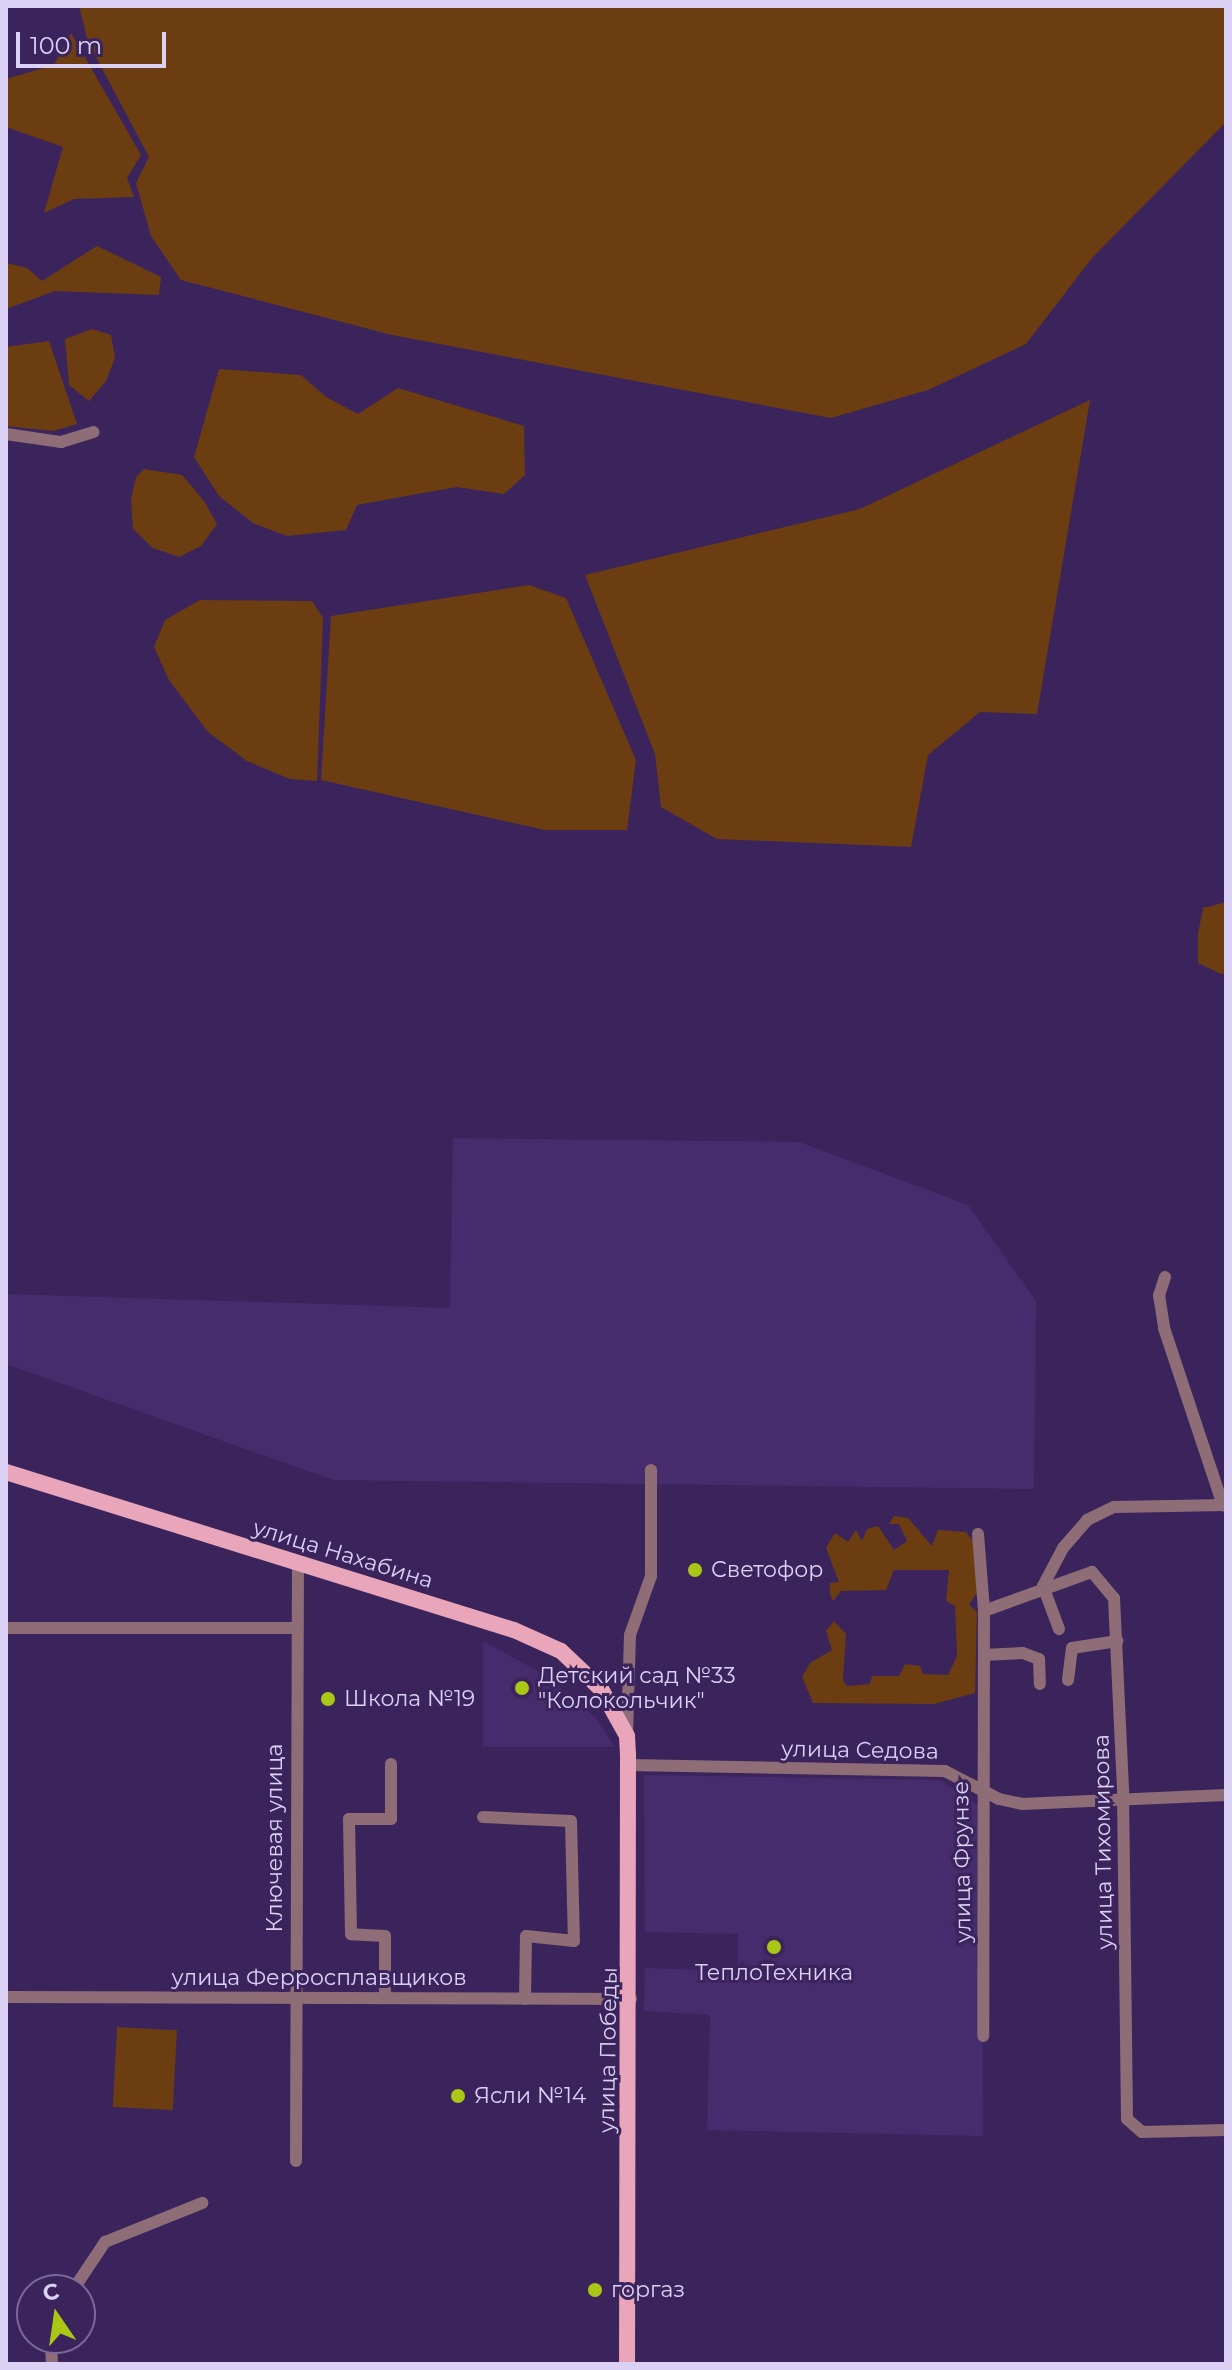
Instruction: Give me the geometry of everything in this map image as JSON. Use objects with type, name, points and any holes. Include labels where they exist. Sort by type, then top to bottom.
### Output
[{"type":"main road","name":"улица Нахабина","points":[[6,1472],[540,1640],[580,1666],[601,1689],[627,1736]]},
{"type":"main road","name":"улица Победы","points":[[627,1736],[631,1999],[627,2364]]},
{"type":"street","points":[[6,434],[61,442],[94,432]]},
{"type":"street","points":[[984,1611],[1043,1586],[1063,1548],[1087,1520],[1114,1507],[1225,1505],[1164,1328],[1159,1295],[1165,1277]]},
{"type":"street","points":[[627,1736],[630,1635],[651,1576],[651,1470]]},
{"type":"street","name":"улица Фрунзе","points":[[978,1534],[984,1611],[981,1789],[983,2036]]},
{"type":"street","name":"Ключевая улица","points":[[296,2161],[298,1563]]},
{"type":"street","name":"улица Тихомирова","points":[[1043,1586],[1092,1572],[1114,1598],[1123,1800],[1127,2119],[1142,2132],[1226,2130]]},
{"type":"street","points":[[1043,1586],[1059,1629]]},
{"type":"street","points":[[6,1628],[296,1628]]},
{"type":"street","points":[[1068,1680],[1072,1648],[1117,1641]]},
{"type":"street","points":[[984,1655],[1023,1653],[1039,1659],[1040,1684]]},
{"type":"street","points":[[385,1998],[385,1936],[351,1934],[349,1819],[391,1819],[391,1764]]},
{"type":"street","name":"улица Седова","points":[[629,1765],[945,1771],[1022,1804],[1226,1795]]},
{"type":"street","points":[[483,1817],[571,1821],[574,1941],[526,1936],[525,1999]]},
{"type":"street","name":"улица Ферросплавщиков","points":[[6,1997],[631,1999]]},
{"type":"street","points":[[84,2274],[105,2242],[202,2203]]},
{"type":"shaded area","points":[[79,6],[1226,6],[1226,122],[1092,258],[1026,344],[928,390],[831,418],[392,335],[181,280],[151,236],[136,183],[149,157],[88,42]]},
{"type":"shaded area","points":[[71,33],[141,155],[127,178],[134,197],[74,199],[44,213],[63,147],[6,127],[6,79],[54,65]]},
{"type":"shaded area","points":[[97,246],[161,277],[159,295],[55,291],[6,309],[6,263],[27,268],[42,281]]},
{"type":"shaded area","points":[[92,329],[111,335],[115,358],[106,381],[89,401],[69,385],[65,339]]},
{"type":"shaded area","points":[[49,341],[77,424],[53,431],[6,426],[6,347]]},
{"type":"shaded area","points":[[219,369],[301,375],[326,397],[358,414],[398,388],[524,426],[525,475],[504,494],[457,487],[357,505],[346,530],[287,536],[253,523],[219,496],[194,457]]},
{"type":"shaded area","points":[[1090,400],[1037,714],[980,712],[928,755],[911,847],[717,839],[661,807],[655,754],[585,575],[860,509]]},
{"type":"shaded area","points":[[144,469],[182,475],[204,501],[217,524],[201,546],[179,557],[153,548],[133,529],[131,500],[136,477]]},
{"type":"shaded area","points":[[529,585],[566,598],[636,760],[627,830],[545,830],[321,780],[331,616]]},
{"type":"shaded area","points":[[200,600],[312,601],[323,618],[317,781],[290,779],[247,761],[208,732],[169,680],[154,647],[165,620]]},
{"type":"shaded area","points":[[1226,902],[1226,973],[1221,974],[1198,963],[1198,934],[1203,908]]},
{"type":"shaded area","points":[[453,1138],[799,1142],[968,1205],[1036,1301],[1034,1489],[333,1480],[6,1364],[6,1294],[450,1308]]},
{"type":"shaded area","points":[[894,1516],[908,1518],[932,1546],[938,1530],[966,1532],[975,1544],[978,1591],[969,1605],[977,1612],[975,1693],[934,1704],[813,1703],[802,1677],[810,1663],[832,1650],[826,1631],[834,1621],[846,1634],[843,1680],[847,1686],[870,1684],[872,1676],[899,1676],[905,1664],[920,1666],[923,1674],[948,1675],[957,1656],[955,1606],[946,1601],[949,1570],[894,1570],[886,1590],[841,1591],[833,1601],[830,1583],[839,1582],[826,1548],[835,1533],[848,1542],[856,1530],[862,1541],[867,1529],[878,1526],[894,1550],[907,1541],[899,1524],[889,1524]]},
{"type":"shaded area","name":"Детский сад №33 \"Колокольчик\"","points":[[483,1641],[547,1676],[595,1717],[615,1747],[483,1747]]},
{"type":"shaded area","points":[[644,1775],[940,1780],[982,1808],[983,2136],[707,2130],[710,2015],[644,2011],[645,1968],[738,1971],[738,1934],[645,1932]]},
{"type":"shaded area","points":[[117,2027],[177,2030],[173,2110],[113,2107]]},
{"type":"place","name":"Светофор","points":[[695,1570]]},
{"type":"place","name":"Детский сад №33 \"Колокольчик\"","points":[[522,1688]]},
{"type":"place","name":"Школа №19","points":[[328,1699]]},
{"type":"place","name":"ТеплоТехника","points":[[774,1947]]},
{"type":"place","name":"Ясли №14","points":[[458,2096]]},
{"type":"place","name":"горгаз","points":[[595,2290]]}]
